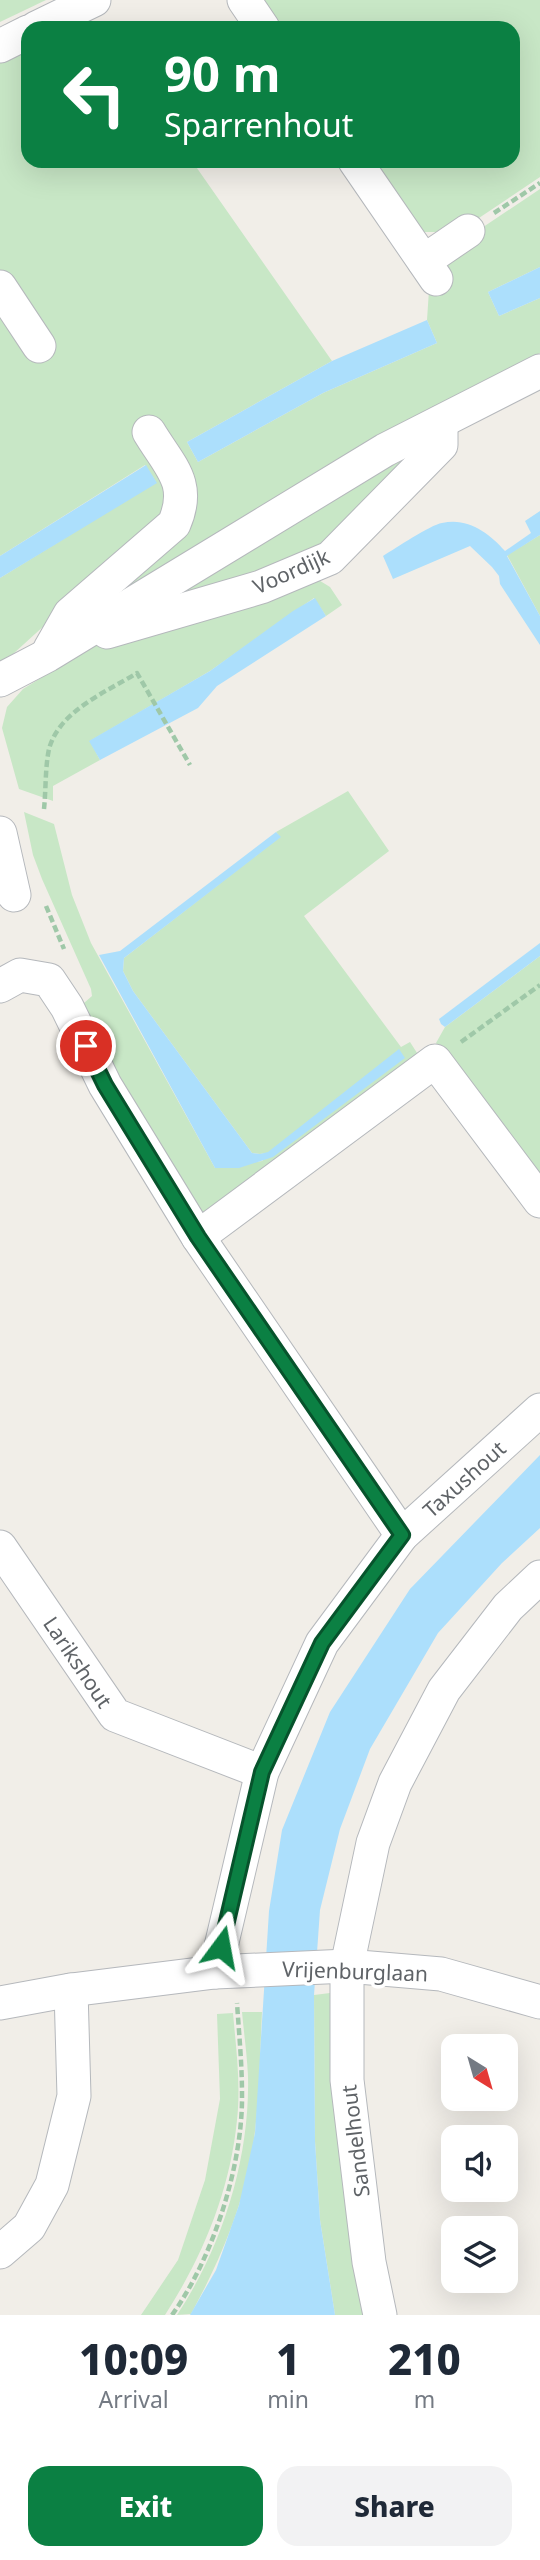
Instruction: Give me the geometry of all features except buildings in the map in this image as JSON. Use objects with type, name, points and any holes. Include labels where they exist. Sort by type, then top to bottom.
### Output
[{"type":"street","points":[[50,21],[94,0]]},
{"type":"street","points":[[244,0],[258,21]]},
{"type":"street","points":[[0,46],[21,36]]},
{"type":"street","points":[[360,168],[430,270],[468,231]]},
{"type":"street","points":[[0,287],[39,345]]},
{"type":"street","name":"Voordijk","points":[[0,680],[47,655],[385,450],[540,370]]},
{"type":"street","name":"Voordijk","points":[[80,635],[101,634],[261,587],[330,558],[441,446],[441,422]]},
{"type":"street","points":[[47,655],[70,614],[174,524],[181,507],[183,488],[149,432]]},
{"type":"street","points":[[0,833],[28,895]]},
{"type":"street","points":[[10,980],[49,979],[105,1085],[198,1237],[402,1535]]},
{"type":"street","points":[[198,1237],[435,1061],[540,1201]]},
{"type":"street","name":"Taxushout","points":[[237,1970],[262,1772],[322,1643],[402,1535],[540,1410]]},
{"type":"street","name":"Larikshout","points":[[0,1547],[115,1716],[262,1772]]},
{"type":"street","name":"Sandelhout","points":[[380,2315],[369,2262],[333,1966],[395,1783],[444,1690],[508,1607],[540,1577]]},
{"type":"street","name":"Vrijenburglaan","points":[[0,2003],[71,1990],[237,1970],[333,1966],[441,1974],[540,2002]]},
{"type":"street","points":[[0,2252],[29,2227],[52,2185],[74,2096],[71,1990]]},
{"type":"path","points":[[468,231],[540,183]]},
{"type":"path","points":[[44,809],[49,748],[60,727],[73,713],[137,673],[190,765]]},
{"type":"path","points":[[28,895],[68,957]]},
{"type":"path","points":[[435,1061],[540,985]]},
{"type":"path","points":[[172,2315],[206,2254],[224,2201],[237,2150],[242,2096],[237,1970]]},
{"type":"green space","points":[[0,0],[46,0],[0,22]]},
{"type":"green space","points":[[263,0],[540,0],[540,177],[467,226],[459,217],[436,232],[422,232],[378,168],[520,168],[520,21],[278,21]]},
{"type":"green space","points":[[21,53],[21,168],[197,168],[332,361],[187,442],[198,462],[323,393],[437,343],[427,320],[429,290],[445,271],[452,248],[540,189],[540,267],[488,292],[499,316],[540,298],[540,353],[378,436],[83,616],[183,525],[166,479],[167,514],[13,654],[0,661],[0,578],[156,482],[145,465],[0,556],[0,62]]},
{"type":"green space","points":[[430,442],[326,545],[136,618]]},
{"type":"green space","points":[[540,535],[540,616],[507,555]]},
{"type":"green space","points":[[317,579],[330,587],[342,605],[326,616],[314,598],[210,671],[90,741],[100,760],[53,786],[53,801],[19,789],[2,728],[7,707],[23,689],[98,643]]},
{"type":"green space","points":[[348,791],[389,851],[304,916],[401,1047],[410,1042],[419,1056],[210,1215],[199,1212],[77,1009],[92,996],[91,989],[42,879],[33,855],[24,812],[54,824],[72,895],[91,943],[215,1168],[262,1161],[399,1050],[268,1153],[252,1153],[133,991],[123,971],[124,958],[280,837],[276,832]]},
{"type":"green space","points":[[540,956],[540,1182],[436,1043],[445,1027]]},
{"type":"green space","points":[[338,1992],[372,2315],[335,2315],[320,2220],[315,2141],[314,1995]]},
{"type":"green space","points":[[242,2012],[262,2012],[257,2116],[252,2155],[240,2202],[223,2248],[191,2314],[177,2315],[193,2289],[220,2231],[238,2170],[244,2139],[248,2076]]},
{"type":"green space","points":[[233,2013],[238,2066],[238,2107],[233,2146],[221,2197],[203,2246],[165,2315],[141,2315],[178,2260],[205,2180],[220,2099],[217,2014]]},
{"type":"water","points":[[540,267],[540,298],[499,316],[488,292]]},
{"type":"water","points":[[427,320],[437,343],[323,393],[198,462],[187,442],[332,361]]},
{"type":"water","points":[[146,465],[157,483],[0,578],[0,556]]},
{"type":"water","points":[[540,511],[540,535],[507,556],[540,616],[540,645],[500,584],[499,576],[470,546],[393,579],[383,556],[430,528],[452,522],[461,522],[477,528],[505,551],[531,533],[525,521]]},
{"type":"water","points":[[315,598],[326,616],[217,686],[198,708],[100,760],[89,741],[210,671]]},
{"type":"water","points":[[276,832],[281,837],[124,958],[123,971],[133,991],[252,1153],[268,1152],[399,1049],[405,1058],[273,1157],[239,1168],[215,1168],[99,955],[120,951]]},
{"type":"water","points":[[540,943],[540,956],[445,1027],[441,1024],[439,1019]]},
{"type":"water","points":[[540,1455],[540,1528],[502,1563],[438,1633],[370,1749],[340,1829],[320,1910],[314,1995],[315,2141],[320,2220],[335,2315],[190,2315],[216,2270],[239,2205],[255,2133],[269,1911],[282,1830],[330,1712],[410,1589]]},
{"type":"route","points":[[86,1046],[105,1085],[198,1237],[402,1535],[322,1643],[262,1772],[221,1947]]}]
